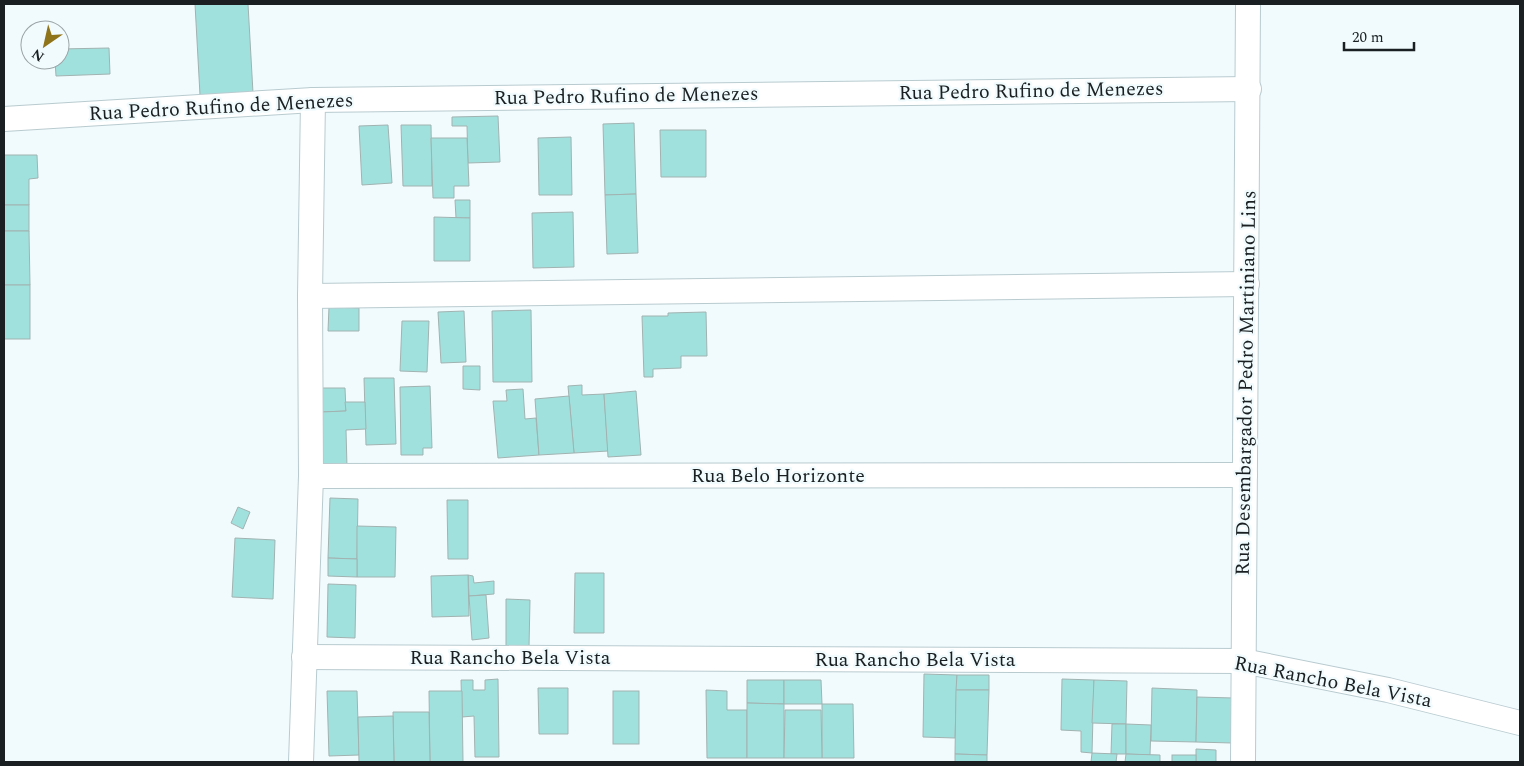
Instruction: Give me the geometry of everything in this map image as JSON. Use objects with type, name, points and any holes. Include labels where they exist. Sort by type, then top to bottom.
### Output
[{"type":"street","name":"Rua Desembargador Pedro Martiniano Lins","points":[[1243,762],[1249,89],[1248,4]]},
{"type":"street","name":"Rua Pedro Rufino de Menezes","points":[[4,119],[313,100],[1249,89]]},
{"type":"street","points":[[301,762],[311,476],[310,296],[313,100]]},
{"type":"street","points":[[310,296],[1247,284]]},
{"type":"street","name":"Rua Belo Horizonte","points":[[311,476],[1245,475]]},
{"type":"street","name":"Rua Rancho Bela Vista","points":[[304,657],[1243,661],[1388,690],[1520,723]]},
{"type":"building","points":[[195,4],[248,4],[253,93],[200,95]]},
{"type":"building","points":[[109,48],[110,74],[56,76],[56,70],[70,70],[70,49]]},
{"type":"building","points":[[498,116],[500,162],[468,163],[467,126],[452,126],[452,117]]},
{"type":"building","points":[[634,123],[636,194],[605,195],[603,124]]},
{"type":"building","points":[[388,125],[392,183],[362,185],[359,126]]},
{"type":"building","points":[[401,125],[431,125],[432,186],[403,186]]},
{"type":"building","points":[[660,130],[706,130],[706,177],[661,177]]},
{"type":"building","points":[[571,137],[572,195],[539,195],[538,138]]},
{"type":"building","points":[[431,138],[467,138],[469,186],[454,186],[454,198],[433,198]]},
{"type":"building","points":[[4,155],[37,155],[38,178],[29,179],[29,205],[4,205]]},
{"type":"building","points":[[636,194],[638,253],[607,254],[605,195]]},
{"type":"building","points":[[455,200],[470,200],[470,218],[456,218]]},
{"type":"building","points":[[4,205],[29,205],[29,231],[4,231]]},
{"type":"building","points":[[573,212],[574,267],[533,268],[532,213]]},
{"type":"building","points":[[434,217],[470,218],[470,261],[434,261]]},
{"type":"building","points":[[4,231],[29,231],[30,285],[4,285]]},
{"type":"building","points":[[4,285],[30,285],[30,339],[4,339]]},
{"type":"building","points":[[329,307],[359,308],[359,331],[328,331]]},
{"type":"building","points":[[531,310],[532,382],[493,382],[492,311]]},
{"type":"building","points":[[464,311],[466,362],[441,363],[438,312]]},
{"type":"building","points":[[706,312],[707,356],[681,356],[681,368],[653,369],[653,377],[644,377],[642,316],[668,316],[668,313]]},
{"type":"building","points":[[402,321],[429,321],[427,372],[400,371]]},
{"type":"building","points":[[463,366],[480,366],[480,390],[463,389]]},
{"type":"building","points":[[364,378],[394,378],[396,444],[366,445]]},
{"type":"building","points":[[582,385],[582,395],[604,394],[608,451],[574,453],[568,386]]},
{"type":"building","points":[[430,386],[432,448],[423,448],[423,455],[401,455],[400,387]]},
{"type":"building","points":[[321,388],[345,388],[346,411],[321,412]]},
{"type":"building","points":[[523,389],[525,419],[536,418],[539,455],[498,458],[493,401],[507,401],[506,390]]},
{"type":"building","points":[[636,391],[641,455],[608,457],[604,394]]},
{"type":"building","points":[[569,396],[574,453],[539,455],[535,399]]},
{"type":"building","points":[[345,402],[365,402],[366,429],[346,430],[347,467],[323,467],[321,412],[346,411]]},
{"type":"building","points":[[330,498],[358,499],[357,559],[328,558]]},
{"type":"building","points":[[447,500],[468,500],[468,559],[448,559]]},
{"type":"building","points":[[238,507],[250,512],[243,529],[231,523]]},
{"type":"building","points":[[357,526],[396,527],[395,577],[357,577]]},
{"type":"building","points":[[235,538],[275,540],[273,599],[232,597]]},
{"type":"building","points":[[328,558],[357,559],[357,577],[328,576]]},
{"type":"building","points":[[575,573],[604,573],[604,633],[574,633]]},
{"type":"building","points":[[468,575],[473,576],[474,583],[494,581],[494,594],[469,596]]},
{"type":"building","points":[[468,575],[469,616],[432,617],[431,576]]},
{"type":"building","points":[[328,584],[356,585],[355,638],[327,637]]},
{"type":"building","points":[[486,595],[489,638],[472,640],[469,596]]},
{"type":"building","points":[[506,599],[530,600],[529,647],[506,647]]},
{"type":"building","points":[[924,674],[957,675],[955,738],[923,737]]},
{"type":"building","points":[[957,675],[989,675],[989,690],[956,690]]},
{"type":"building","points":[[498,679],[499,757],[475,757],[474,716],[462,717],[461,680],[473,680],[473,690],[485,690],[485,680]]},
{"type":"building","points":[[1062,679],[1094,680],[1092,753],[1081,752],[1081,731],[1061,730]]},
{"type":"building","points":[[747,680],[784,680],[784,704],[747,703]]},
{"type":"building","points":[[784,680],[821,680],[822,704],[784,704]]},
{"type":"building","points":[[1094,680],[1127,681],[1126,724],[1092,723]]},
{"type":"building","points":[[538,688],[568,688],[568,734],[539,734]]},
{"type":"building","points":[[1152,688],[1197,690],[1196,742],[1151,741]]},
{"type":"building","points":[[706,690],[727,691],[727,710],[747,710],[747,758],[707,758]]},
{"type":"building","points":[[956,690],[989,690],[987,755],[955,754]]},
{"type":"building","points":[[327,691],[357,691],[359,755],[329,756]]},
{"type":"building","points":[[429,691],[462,691],[463,762],[430,762]]},
{"type":"building","points":[[613,691],[639,691],[639,744],[613,744]]},
{"type":"building","points":[[1197,697],[1233,698],[1232,743],[1196,742]]},
{"type":"building","points":[[747,703],[784,704],[784,758],[747,758]]},
{"type":"building","points":[[822,704],[853,704],[854,758],[822,758]]},
{"type":"building","points":[[785,710],[821,710],[822,758],[784,758]]},
{"type":"building","points":[[393,712],[429,712],[430,762],[394,762]]},
{"type":"building","points":[[393,716],[394,762],[359,762],[358,717]]},
{"type":"building","points":[[1112,724],[1126,724],[1126,754],[1111,754]]},
{"type":"building","points":[[1126,724],[1151,725],[1150,755],[1126,754]]},
{"type":"building","points":[[1196,749],[1216,750],[1216,762],[1196,762]]},
{"type":"building","points":[[1092,753],[1117,754],[1116,762],[1091,762]]},
{"type":"building","points":[[955,754],[987,755],[987,762],[955,762]]},
{"type":"building","points":[[1126,754],[1160,755],[1160,762],[1125,762]]},
{"type":"building","points":[[1172,755],[1196,755],[1196,762],[1172,762]]}]
